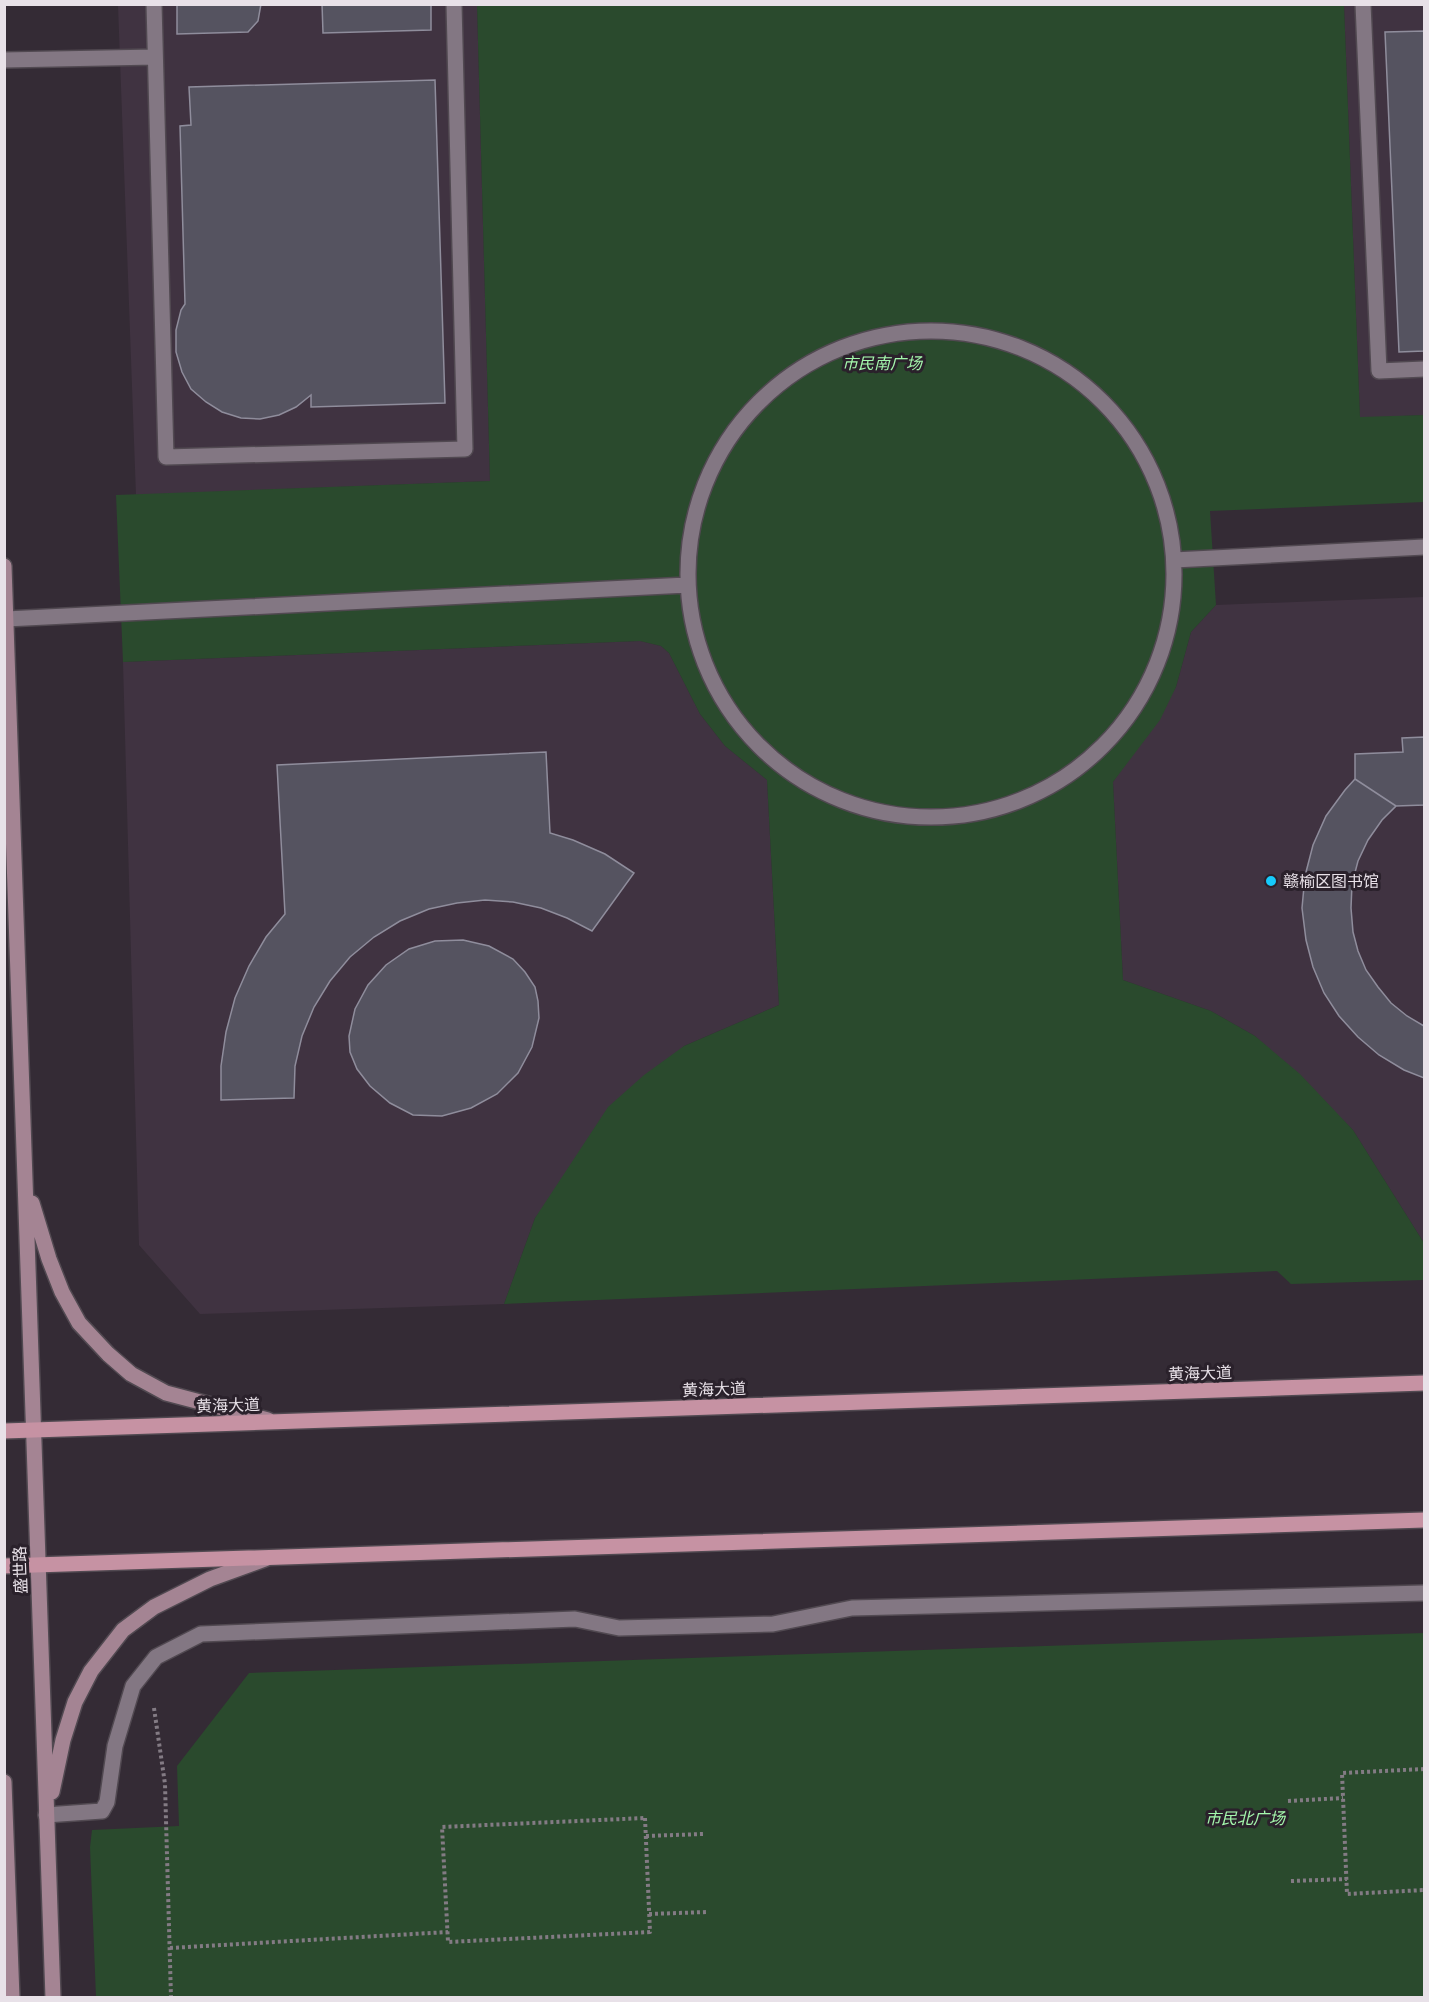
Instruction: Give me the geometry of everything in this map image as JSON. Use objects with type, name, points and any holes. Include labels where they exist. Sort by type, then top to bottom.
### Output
[{"type":"main road","name":"盛世路","points":[[4,566],[52,1998]]},
{"type":"main road","points":[[25,1182],[49,1259],[62,1292],[79,1323],[108,1354],[131,1374],[166,1393],[274,1422]]},
{"type":"main road","name":"黄海大道","points":[[4,1431],[1425,1383]]},
{"type":"main road","points":[[4,1566],[1425,1520]]},
{"type":"main road","points":[[46,1815],[63,1740],[75,1702],[91,1671],[123,1630],[154,1607],[210,1579],[271,1557]]},
{"type":"main road","points":[[4,1782],[12,1998]]},
{"type":"street","points":[[154,4],[166,457],[465,449],[454,4]]},
{"type":"street","points":[[1363,4],[1379,371],[1425,369]]},
{"type":"street","points":[[4,60],[155,57]]},
{"type":"street","points":[[949,332],[994,340],[1020,348],[1052,364],[1082,384],[1109,408],[1131,436],[1150,467],[1166,509],[1172,535],[1174,560],[1173,607],[1166,642],[1153,676],[1136,707],[1116,735],[1092,758],[1035,795],[988,809],[895,814],[836,799],[807,785],[780,766],[755,743],[733,718],[715,690],[702,660],[692,628],[687,585],[691,529],[700,497],[712,466],[731,435],[754,408],[788,378],[843,348],[878,338],[913,333],[949,332]]},
{"type":"street","points":[[1174,560],[1425,547]]},
{"type":"street","points":[[6,619],[687,585]]},
{"type":"street","points":[[46,1815],[102,1811],[107,1802],[115,1746],[133,1686],[156,1657],[201,1634],[574,1619],[619,1628],[762,1624],[852,1608],[1425,1593]]},
{"type":"path","points":[[148,1667],[165,1784],[171,1998]]},
{"type":"path","points":[[1425,1769],[1342,1773],[1347,1894],[1425,1890]]},
{"type":"path","points":[[1287,1801],[1342,1798]]},
{"type":"path","points":[[645,1818],[649,1914],[650,1932],[448,1942],[442,1827],[645,1818]]},
{"type":"path","points":[[646,1836],[703,1834]]},
{"type":"path","points":[[1291,1881],[1347,1879]]},
{"type":"path","points":[[649,1914],[707,1912]]},
{"type":"path","points":[[170,1948],[447,1932]]},
{"type":"shaded area","points":[[118,5],[477,5],[490,481],[136,495]]},
{"type":"shaded area","points":[[1344,5],[1424,5],[1424,415],[1360,418]]},
{"type":"shaded area","name":"赣榆区图书馆","points":[[1424,597],[1424,1243],[1353,1130],[1255,1036],[1211,1011],[1123,980],[1113,782],[1176,687],[1191,632],[1216,605]]},
{"type":"shaded area","points":[[640,641],[661,646],[669,653],[700,714],[725,746],[767,780],[779,1005],[684,1046],[535,1218],[504,1304],[200,1314],[139,1245],[123,662]]},
{"type":"green space","name":"市民南广场","points":[[477,5],[1344,5],[1360,417],[1424,415],[1424,502],[1210,511],[1216,605],[1191,632],[1176,687],[1160,720],[1113,782],[1123,980],[1211,1011],[1255,1036],[1300,1074],[1353,1130],[1424,1243],[1424,1280],[1291,1284],[1277,1271],[504,1304],[535,1218],[608,1107],[644,1075],[684,1046],[779,1005],[767,780],[725,746],[700,714],[669,653],[661,646],[640,641],[123,662],[116,495],[490,481]]},
{"type":"green space","name":"市民北广场","points":[[1424,1633],[1424,1997],[96,1997],[90,1847],[92,1830],[179,1826],[177,1766],[249,1673]]},
{"type":"building","points":[[177,4],[261,4],[258,21],[248,32],[177,34]]},
{"type":"building","points":[[322,4],[431,4],[431,30],[323,33]]},
{"type":"building","points":[[1424,31],[1424,351],[1399,352],[1385,32]]},
{"type":"building","points":[[435,80],[445,403],[311,407],[311,395],[296,407],[279,415],[260,419],[241,418],[222,412],[206,402],[191,389],[182,372],[176,352],[176,330],[181,310],[185,304],[180,126],[191,125],[189,87]]},
{"type":"building","points":[[1424,737],[1424,805],[1396,806],[1355,779],[1355,754],[1403,752],[1402,738]]},
{"type":"building","points":[[546,752],[550,833],[605,854],[634,873],[592,931],[541,908],[513,902],[485,900],[429,909],[400,921],[374,937],[350,957],[330,981],[314,1007],[302,1036],[295,1066],[294,1098],[221,1100],[221,1066],[226,1032],[235,998],[249,966],[266,937],[285,914],[277,765]]},
{"type":"building","points":[[1355,779],[1396,806],[1382,820],[1368,840],[1358,861],[1352,884],[1353,932],[1366,970],[1378,987],[1391,1003],[1424,1026],[1424,1078],[1404,1070],[1379,1055],[1339,1016],[1324,993],[1313,967],[1306,940],[1302,908],[1305,876],[1313,845],[1326,816]]},
{"type":"building","points":[[463,940],[489,946],[513,959],[535,987],[539,1018],[532,1047],[518,1073],[497,1094],[471,1108],[442,1116],[413,1115],[390,1103],[370,1086],[357,1069],[350,1052],[349,1036],[355,1009],[368,985],[386,965],[409,949],[435,941]]},
{"type":"place","name":"赣榆区图书馆","points":[[1271,881]]}]
